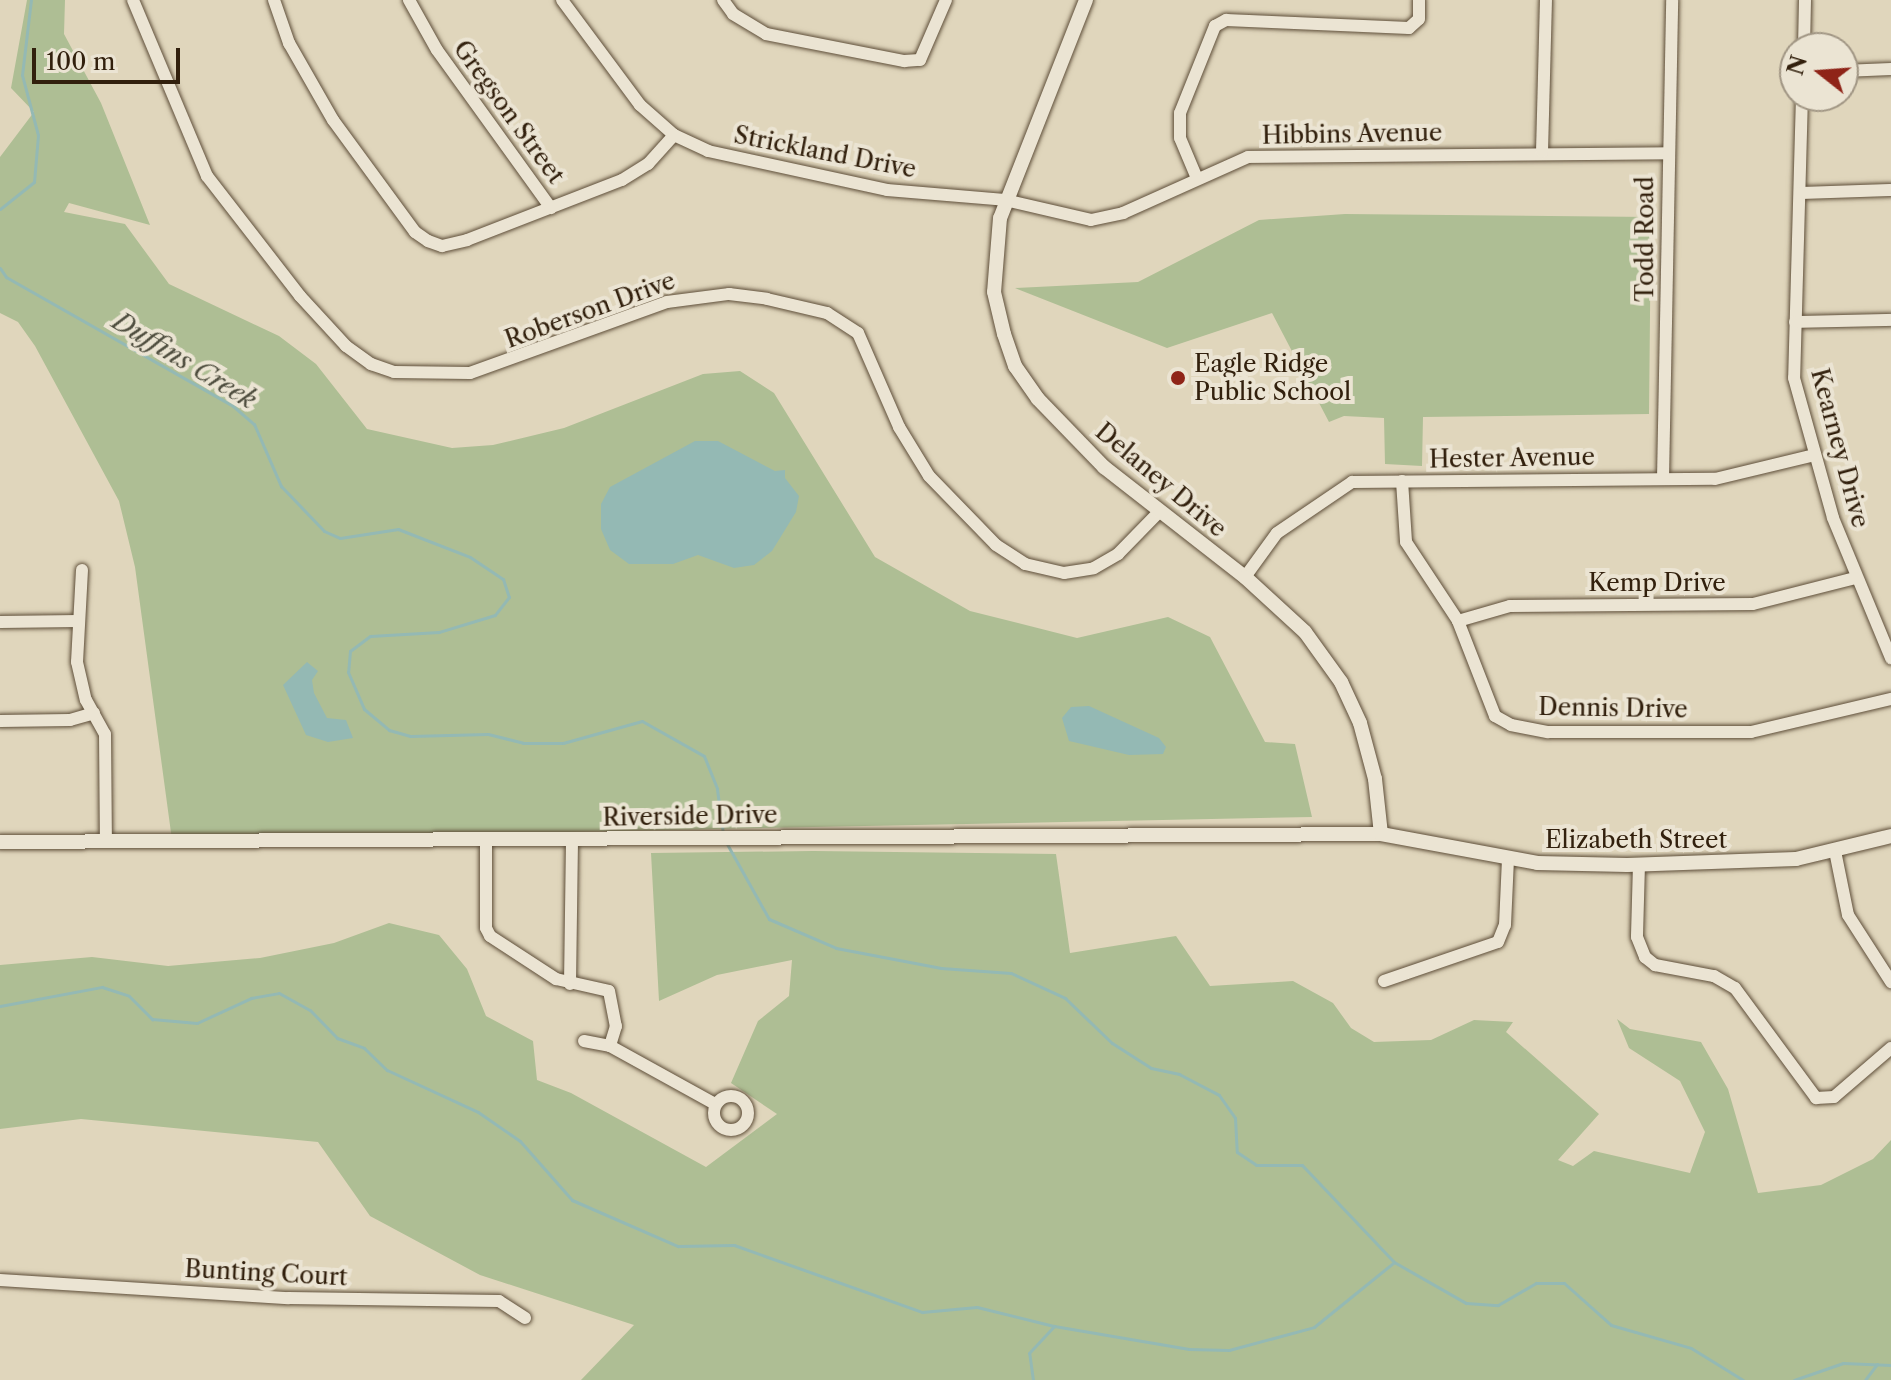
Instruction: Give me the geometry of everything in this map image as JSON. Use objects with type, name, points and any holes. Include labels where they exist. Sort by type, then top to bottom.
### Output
[{"type":"street","name":"Roberson Drive","points":[[133,0],[207,176],[300,296],[346,346],[371,364],[394,372],[470,373],[667,302],[729,294],[767,299],[827,313],[858,333],[899,427],[929,476],[996,545],[1025,564],[1064,573],[1094,568],[1118,554],[1159,512]]},
{"type":"street","points":[[274,0],[289,43],[315,90],[415,232],[442,246],[622,180],[648,164],[674,135]]},
{"type":"street","name":"Gregson Street","points":[[409,0],[437,50],[551,208]]},
{"type":"street","name":"Strickland Drive","points":[[562,0],[640,105],[674,135],[708,151],[769,168],[887,190],[1005,200]]},
{"type":"street","points":[[723,0],[733,14],[766,34],[904,61],[920,60],[946,0]]},
{"type":"street","name":"Delaney Drive","points":[[1086,0],[1005,200],[994,259],[994,292],[1015,366],[1038,399],[1104,467],[1245,577],[1305,632],[1341,682],[1370,757],[1381,834]]},
{"type":"street","points":[[1196,176],[1180,138],[1180,113],[1215,26],[1226,20],[1409,28],[1419,19],[1419,0]]},
{"type":"street","points":[[1542,152],[1546,0]]},
{"type":"street","name":"Todd Road","points":[[1663,479],[1672,0]]},
{"type":"street","points":[[1804,32],[1805,0]]},
{"type":"street","points":[[1859,70],[1891,69]]},
{"type":"street","name":"Kearney Drive","points":[[1802,112],[1794,378],[1855,578],[1891,658]]},
{"type":"street","name":"Hibbins Avenue","points":[[1005,200],[1076,218],[1106,218],[1196,176],[1257,156],[1667,153]]},
{"type":"street","points":[[1800,193],[1891,190]]},
{"type":"street","points":[[1795,322],[1891,320]]},
{"type":"street","name":"Hester Avenue","points":[[1245,577],[1277,533],[1337,489],[1352,482],[1715,479],[1815,455]]},
{"type":"street","name":"Dennis Drive","points":[[1402,481],[1406,542],[1458,621],[1495,716],[1548,732],[1751,732],[1891,699]]},
{"type":"street","points":[[82,570],[78,621],[80,683],[105,734],[106,841]]},
{"type":"street","name":"Kemp Drive","points":[[1458,621],[1510,606],[1753,604],[1855,578]]},
{"type":"street","points":[[0,622],[78,621]]},
{"type":"street","points":[[0,721],[70,720],[94,713]]},
{"type":"street","name":"Riverside Drive","points":[[0,842],[1381,834]]},
{"type":"street","name":"Elizabeth Street","points":[[1381,834],[1508,859],[1639,864],[1757,862],[1835,851],[1891,836]]},
{"type":"street","points":[[570,984],[572,839]]},
{"type":"street","points":[[486,840],[486,928],[490,936],[570,984],[600,986],[613,996],[616,1026],[610,1046]]},
{"type":"street","points":[[1835,851],[1848,915],[1891,982]]},
{"type":"street","points":[[1384,981],[1498,942],[1505,925],[1508,859]]},
{"type":"street","points":[[1639,864],[1637,937],[1645,957],[1655,965],[1714,976],[1735,988],[1816,1098],[1834,1097],[1891,1048]]},
{"type":"street","points":[[584,1041],[610,1046],[715,1104]]},
{"type":"street","name":"Bunting Court","points":[[0,1280],[288,1298],[499,1301],[525,1318]]},
{"type":"green space","points":[[27,0],[65,0],[64,34],[101,103],[150,225],[69,203],[64,212],[125,224],[169,284],[279,336],[316,364],[367,429],[452,448],[493,445],[564,428],[703,374],[740,371],[774,393],[875,557],[970,611],[1077,638],[1168,617],[1210,637],[1265,742],[1295,744],[1312,817],[172,840],[135,567],[119,501],[35,346],[18,322],[0,313],[0,157],[34,112],[11,88]]},
{"type":"green space","points":[[1345,214],[1651,217],[1649,414],[1423,417],[1422,466],[1385,464],[1384,418],[1344,416],[1329,422],[1272,313],[1167,348],[1015,288],[1138,282],[1259,220]]},
{"type":"green space","points":[[651,853],[1056,854],[1070,953],[1176,936],[1210,986],[1293,981],[1333,1003],[1351,1028],[1374,1042],[1431,1040],[1474,1020],[1513,1022],[1506,1032],[1599,1114],[1558,1160],[1573,1166],[1594,1151],[1690,1173],[1705,1132],[1680,1081],[1629,1048],[1617,1019],[1630,1029],[1701,1042],[1728,1089],[1758,1193],[1821,1185],[1873,1159],[1891,1140],[1891,1380],[581,1380],[634,1325],[480,1275],[370,1216],[318,1142],[81,1119],[0,1129],[0,965],[92,957],[168,966],[260,958],[334,943],[389,923],[439,935],[467,969],[486,1016],[533,1041],[537,1080],[571,1093],[706,1167],[777,1114],[731,1083],[758,1021],[789,996],[792,960],[717,975],[659,1001]]},
{"type":"water","points":[[695,441],[718,441],[775,471],[785,470],[785,478],[799,496],[796,512],[772,551],[754,565],[734,568],[698,555],[673,564],[629,564],[610,550],[601,529],[601,504],[610,487]]},
{"type":"water","points":[[307,662],[318,671],[312,680],[314,693],[327,718],[346,720],[353,738],[328,742],[306,735],[283,685]]},
{"type":"water","points":[[1089,706],[1159,738],[1166,747],[1163,754],[1129,755],[1069,741],[1062,718],[1071,707]]},
{"type":"waterway","name":"Duffins Creek","points":[[0,209],[34,182],[38,135],[22,75],[31,0]]},
{"type":"waterway","name":"Duffins Creek","points":[[0,268],[6,277],[233,406],[254,424],[281,486],[324,531],[340,538],[398,529],[470,557],[503,579],[509,597],[495,615],[439,632],[370,636],[350,651],[348,672],[364,709],[389,730],[410,736],[488,734],[523,743],[563,743],[642,721],[704,756],[717,789],[723,834]]},
{"type":"waterway","name":"Duffins Creek","points":[[727,844],[769,919],[836,948],[941,968],[1011,973],[1065,998],[1112,1043],[1151,1068],[1179,1074],[1219,1095],[1235,1118],[1237,1152],[1256,1165],[1302,1165],[1394,1262],[1466,1303],[1498,1305],[1536,1283],[1564,1283],[1611,1325],[1691,1348],[1743,1380]]},
{"type":"waterway","points":[[0,1006],[102,987],[129,996],[152,1019],[197,1023],[251,998],[279,993],[310,1010],[337,1038],[364,1048],[387,1070],[478,1112],[520,1141],[572,1200],[678,1246],[734,1245],[922,1312],[977,1307],[1054,1326],[1189,1349],[1229,1350],[1314,1327],[1393,1263]]},
{"type":"waterway","points":[[1033,1380],[1029,1353],[1054,1326]]},
{"type":"waterway","name":"Duffins Creek","points":[[1794,1380],[1843,1363],[1891,1365]]},
{"type":"waterway","points":[[1865,1380],[1877,1364]]},
{"type":"place","name":"Eagle Ridge Public School","points":[[1178,378]]}]
